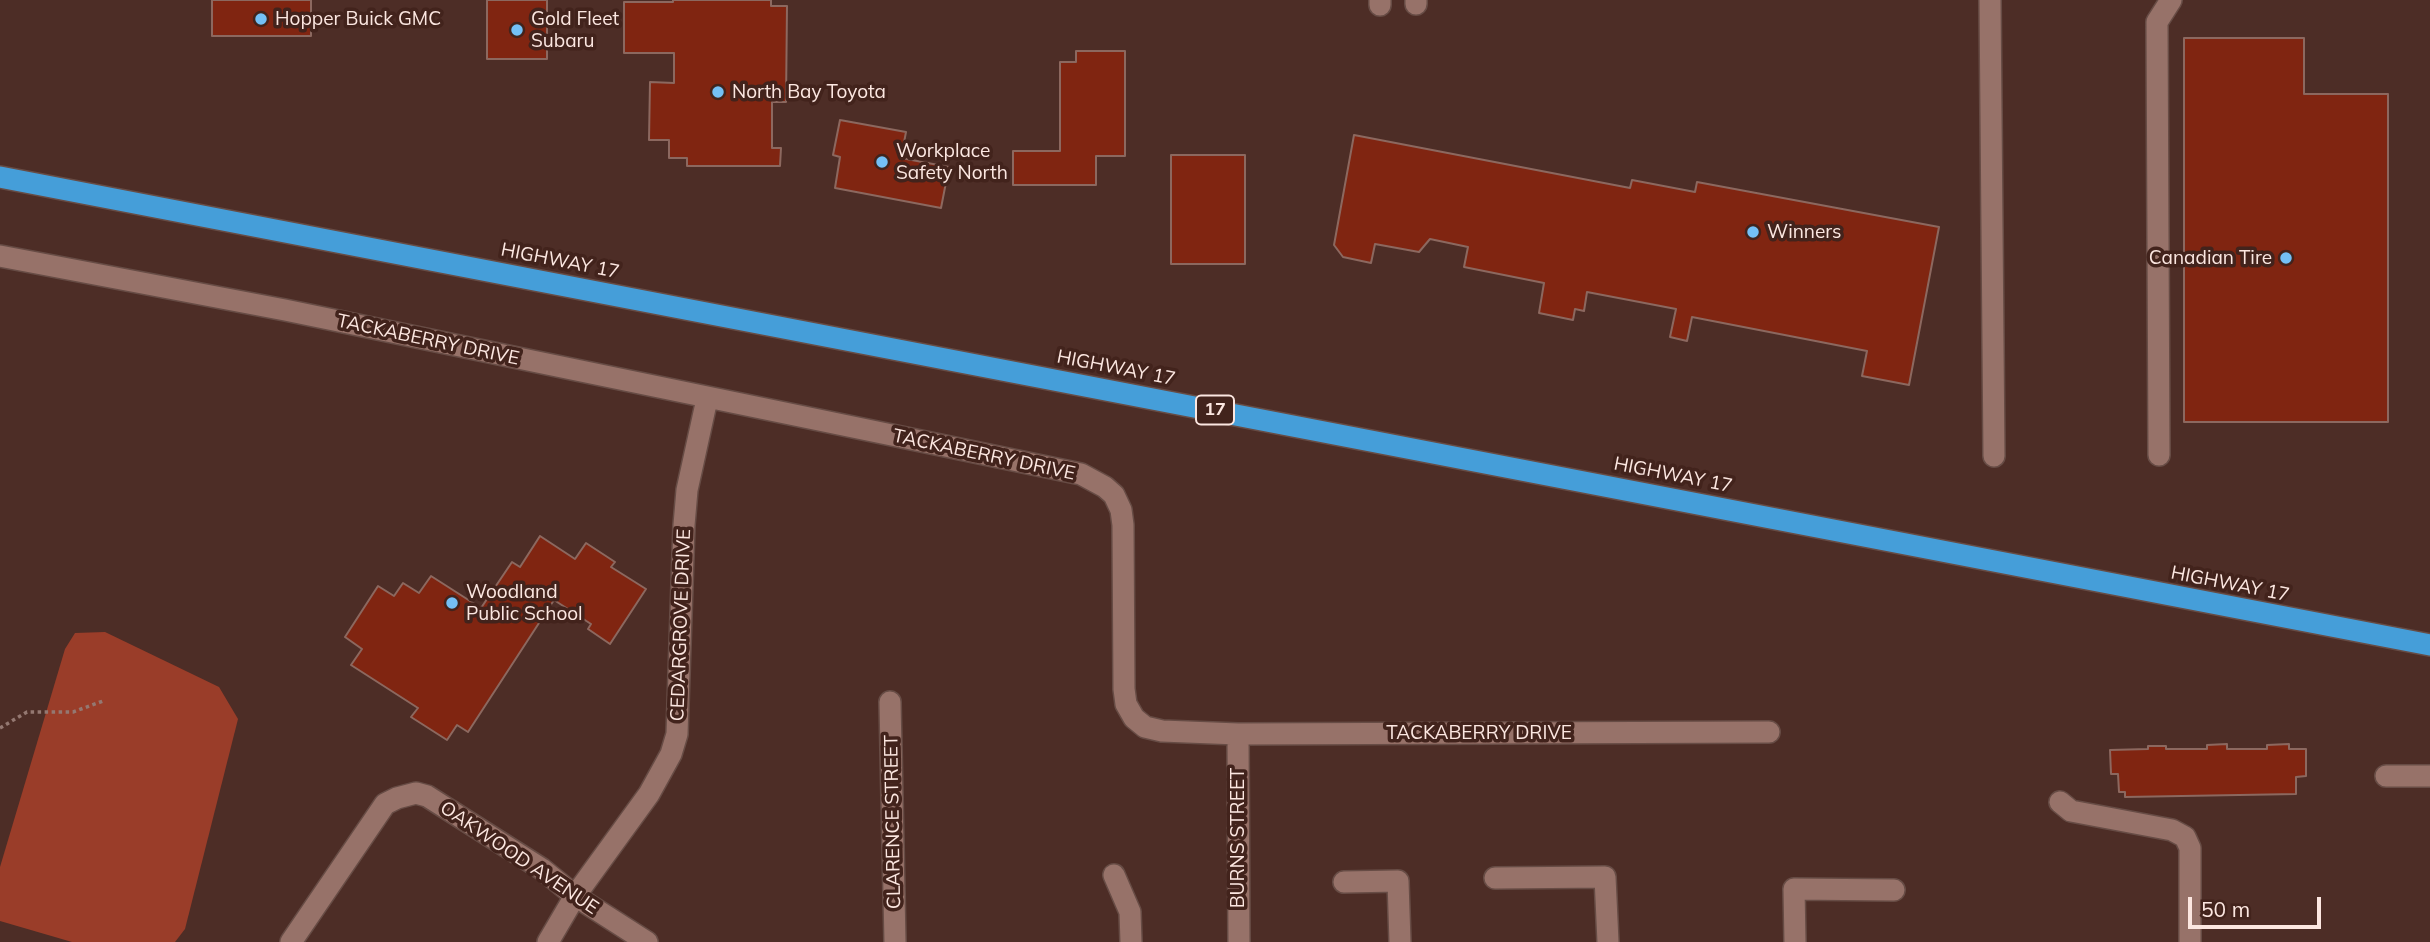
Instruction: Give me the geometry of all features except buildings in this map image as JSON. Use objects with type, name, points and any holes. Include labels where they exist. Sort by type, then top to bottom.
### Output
[{"type":"highway","name":"HIGHWAY 17","points":[[0,177],[2430,645]]},
{"type":"street","points":[[1990,0],[1994,456]]},
{"type":"street","points":[[2159,455],[2157,22],[2171,0]]},
{"type":"street","name":"TACKABERRY DRIVE","points":[[0,256],[285,310],[1081,474],[1114,495],[1121,510],[1124,689],[1126,704],[1134,718],[1145,727],[1238,734],[1769,732]]},
{"type":"street","name":"CEDARGROVE DRIVE","points":[[548,942],[575,896],[649,794],[671,754],[677,734],[684,525],[688,490],[707,399]]},
{"type":"street","name":"CLARENCE STREET","points":[[890,702],[895,942]]},
{"type":"street","name":"BURNS STREET","points":[[1238,734],[1239,942]]},
{"type":"street","points":[[2386,776],[2430,776]]},
{"type":"street","name":"OAKWOOD AVENUE","points":[[290,942],[385,804],[416,793],[427,796],[542,869],[575,896],[647,942]]},
{"type":"street","points":[[2060,802],[2071,811],[2172,830],[2185,837],[2190,848],[2190,942]]},
{"type":"street","points":[[1114,875],[1130,912],[1131,942]]},
{"type":"street","points":[[1495,878],[1605,877],[1608,942]]},
{"type":"street","points":[[1344,882],[1398,881],[1400,942]]},
{"type":"street","points":[[1795,942],[1794,889],[1894,890]]},
{"type":"path","points":[[0,728],[27,712],[73,712],[103,701]]},
{"type":"shaded area","points":[[105,632],[219,687],[238,719],[185,929],[175,942],[72,942],[0,921],[0,867],[65,649],[75,633]]},
{"type":"place","name":"Hopper Buick GMC","points":[[261,19]]},
{"type":"place","name":"Gold Fleet Subaru","points":[[517,30]]},
{"type":"place","name":"North Bay Toyota","points":[[718,92]]},
{"type":"place","name":"Workplace Safety North","points":[[882,162]]},
{"type":"place","name":"Winners","points":[[1753,232]]},
{"type":"place","name":"Canadian Tire","points":[[2286,258]]},
{"type":"place","name":"Woodland Public School","points":[[452,603]]}]
